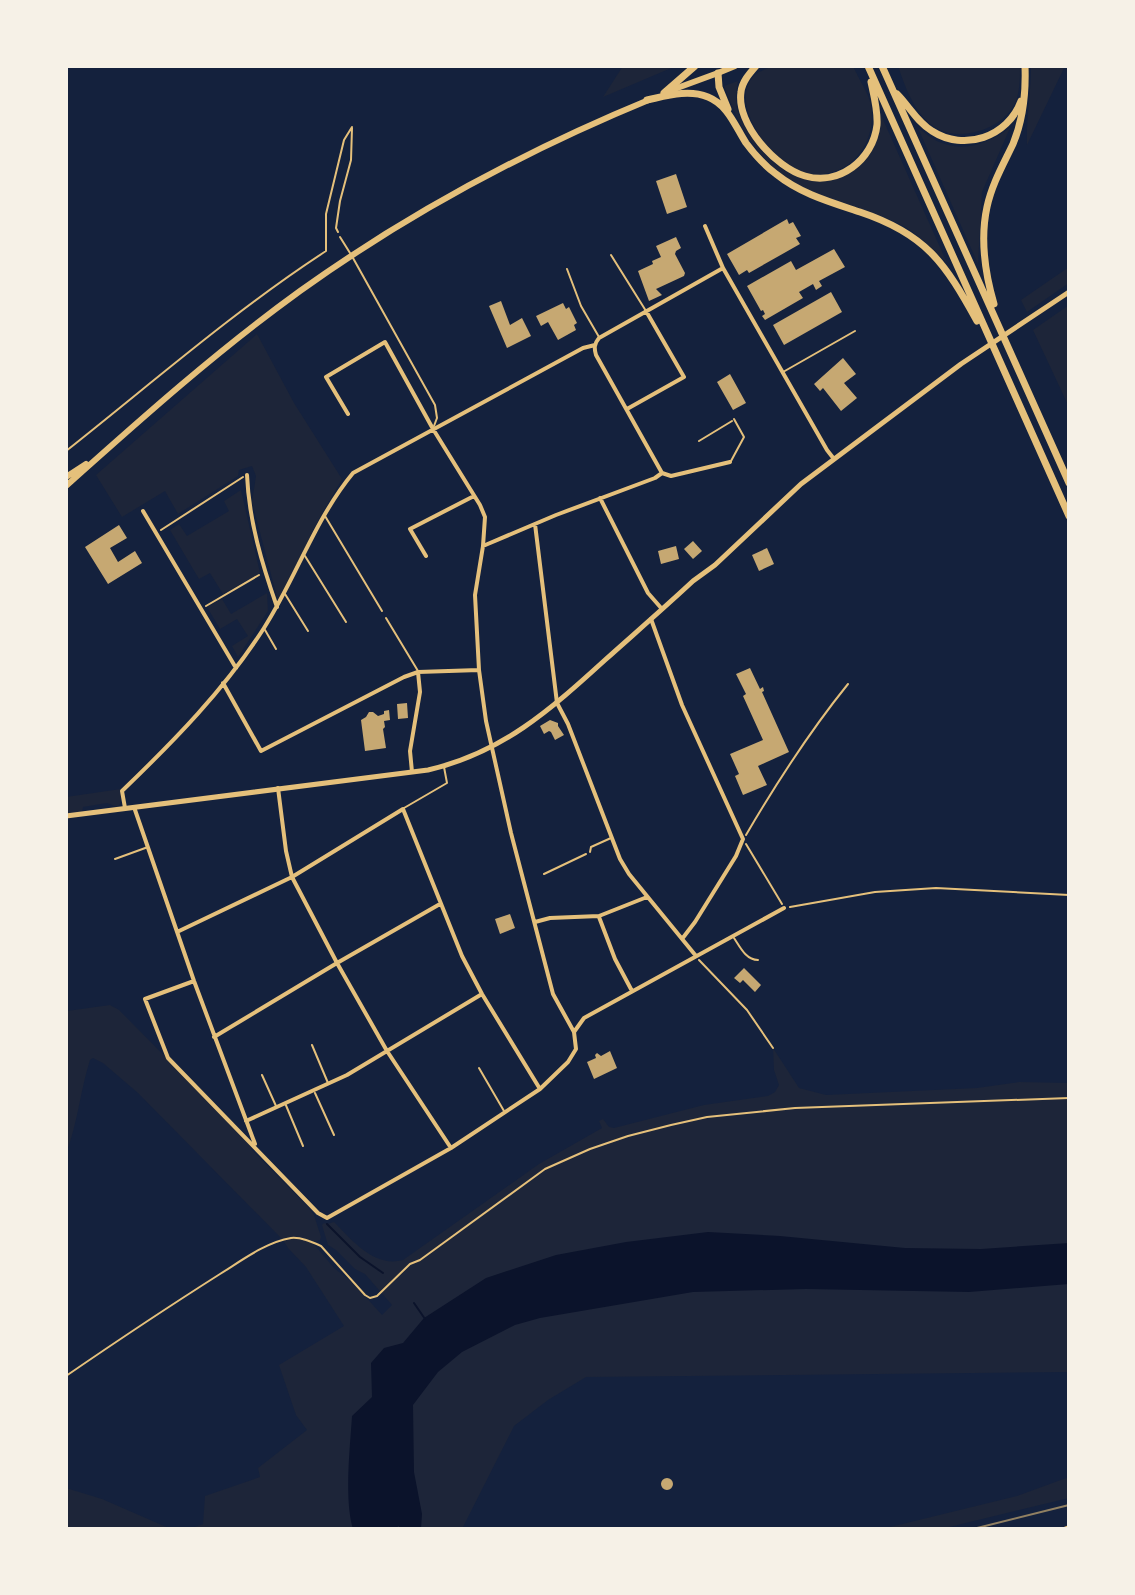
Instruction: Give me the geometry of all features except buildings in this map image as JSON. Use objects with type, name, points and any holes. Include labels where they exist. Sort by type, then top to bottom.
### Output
[{"type":"highway","points":[[664,93],[695,66]]},
{"type":"highway","points":[[756,66],[743,84],[740,96],[751,129],[765,148],[785,166],[803,176],[824,178],[834,177],[854,166],[863,158],[875,136],[877,115],[868,67]]},
{"type":"highway","points":[[882,66],[1069,483]]},
{"type":"highway","points":[[1001,330],[986,275],[984,227],[992,189],[1014,142],[1021,117],[1025,66]]},
{"type":"highway","points":[[868,67],[1069,516]]},
{"type":"highway","points":[[718,73],[719,87],[738,131],[761,161],[790,185],[824,201],[894,225],[933,252],[954,281],[995,352]]},
{"type":"highway","points":[[893,89],[929,129],[950,139],[973,140],[995,133],[1012,117],[1019,107],[1025,85]]},
{"type":"highway","points":[[647,100],[696,94],[709,97],[730,114]]},
{"type":"main road","points":[[67,483],[236,339],[371,243],[443,199],[562,137],[735,66]]},
{"type":"main road","points":[[66,816],[412,772],[444,766],[491,748],[525,728],[557,703],[693,581],[715,565],[801,484],[961,364],[1069,292]]},
{"type":"street","points":[[705,226],[723,268],[834,459]]},
{"type":"street","points":[[125,808],[122,791],[176,737],[236,668],[264,629],[337,491],[353,473],[583,348],[595,345],[600,338],[723,268]]},
{"type":"street","points":[[627,409],[684,377],[646,311]]},
{"type":"street","points":[[194,981],[145,999],[168,1058],[318,1213],[327,1218],[451,1148],[505,1113],[540,1089],[568,1062],[576,1049],[574,1032],[553,994],[486,721],[479,670],[475,595],[485,517],[385,342],[326,377],[348,414]]},
{"type":"street","points":[[595,345],[596,355],[662,473],[671,476],[730,462]]},
{"type":"street","points":[[483,546],[662,473]]},
{"type":"street","points":[[247,475],[253,525],[277,607]]},
{"type":"street","points":[[426,556],[410,529],[474,496]]},
{"type":"street","points":[[600,498],[648,593],[662,609]]},
{"type":"street","points":[[143,511],[236,668]]},
{"type":"street","points":[[535,524],[557,703],[620,859],[696,956]]},
{"type":"street","points":[[651,619],[682,705],[743,839],[736,856],[682,939]]},
{"type":"street","points":[[223,683],[261,751],[376,690],[418,672],[479,670]]},
{"type":"street","points":[[412,772],[410,751],[420,692],[418,672]]},
{"type":"street","points":[[278,788],[292,877],[387,1051],[451,1148]]},
{"type":"street","points":[[134,807],[214,1037],[257,1149]]},
{"type":"street","points":[[177,932],[292,877],[403,809],[462,956],[540,1089]]},
{"type":"street","points":[[535,922],[550,918],[599,916],[647,897]]},
{"type":"street","points":[[214,1037],[440,904]]},
{"type":"street","points":[[574,1032],[584,1018],[784,908]]},
{"type":"street","points":[[599,916],[615,959],[632,991]]},
{"type":"street","points":[[246,1121],[355,1071],[482,994]]},
{"type":"lane","points":[[340,237],[435,405],[437,418],[433,429]]},
{"type":"lane","points":[[611,255],[646,311]]},
{"type":"lane","points":[[567,269],[581,306],[600,338]]},
{"type":"lane","points":[[782,372],[855,331]]},
{"type":"lane","points":[[730,462],[744,437],[734,419]]},
{"type":"lane","points":[[324,515],[382,611]]},
{"type":"lane","points":[[305,555],[346,622]]},
{"type":"lane","points":[[285,593],[308,631]]},
{"type":"lane","points":[[386,618],[418,672]]},
{"type":"lane","points":[[264,629],[276,649]]},
{"type":"lane","points":[[403,809],[447,783],[444,766]]},
{"type":"lane","points":[[590,852],[591,847],[612,838]]},
{"type":"lane","points":[[115,859],[148,847]]},
{"type":"lane","points":[[732,936],[747,956],[758,960]]},
{"type":"lane","points":[[312,1045],[328,1084]]},
{"type":"lane","points":[[479,1068],[505,1113]]},
{"type":"lane","points":[[262,1075],[277,1107]]},
{"type":"lane","points":[[314,1090],[334,1135]]},
{"type":"lane","points":[[285,1103],[303,1146]]},
{"type":"path","points":[[66,451],[201,341],[326,251],[326,214],[344,140],[352,127],[351,160],[336,228],[340,237]]},
{"type":"path","points":[[699,441],[734,419]]},
{"type":"path","points":[[156,532],[247,475]]},
{"type":"path","points":[[190,510],[193,514]]},
{"type":"path","points":[[201,608],[231,594],[265,572]]},
{"type":"path","points":[[848,684],[789,765],[743,839],[784,908],[875,892],[936,888],[1069,895]]},
{"type":"path","points":[[544,874],[590,852]]},
{"type":"path","points":[[696,956],[747,1010],[773,1048]]},
{"type":"path","points":[[66,1376],[172,1304],[262,1249],[283,1240],[294,1238],[321,1246],[354,1284],[370,1298],[377,1296],[410,1264],[420,1260],[545,1169],[590,1149],[642,1132],[707,1117],[795,1108],[1069,1098]]},
{"type":"shaded area","points":[[623,66],[676,66],[603,97]]},
{"type":"shaded area","points":[[772,66],[853,66],[870,100],[872,120],[869,135],[855,159],[831,172],[801,172],[778,157],[766,144],[749,115],[747,87],[755,75]]},
{"type":"shaded area","points":[[898,66],[1020,66],[1018,94],[1012,108],[995,124],[972,133],[949,133],[923,117],[908,93]]},
{"type":"shaded area","points":[[1031,66],[1065,66],[1027,145],[1027,125]]},
{"type":"shaded area","points":[[738,81],[738,110],[750,135],[783,170],[808,180],[835,178],[862,163],[875,143],[881,115],[947,263],[905,227],[813,192],[778,171],[752,143],[733,107],[724,86]]},
{"type":"shaded area","points":[[918,128],[939,142],[958,147],[985,142],[1010,128],[982,192],[978,264]]},
{"type":"shaded area","points":[[1069,267],[1069,283],[1027,312],[1021,300]]},
{"type":"shaded area","points":[[1069,305],[1069,407],[1033,330]]},
{"type":"shaded area","points":[[257,334],[294,403],[342,479],[278,601],[252,502],[256,476],[252,466],[239,470],[238,476],[178,514],[165,491],[122,517],[96,475]]},
{"type":"shaded area","points":[[241,490],[260,573],[223,594],[210,573],[199,579],[170,530],[179,524],[187,536],[229,511],[224,501]]},
{"type":"shaded area","points":[[267,593],[268,611],[238,657],[232,646],[248,636],[237,619],[220,629],[207,607],[222,599],[231,614]]},
{"type":"shaded area","points":[[121,789],[117,807],[107,803],[66,814],[66,797]]},
{"type":"shaded area","points":[[110,1005],[119,1010],[247,1139],[252,1150],[309,1208],[321,1237],[312,1242],[382,1315],[392,1305],[365,1274],[328,1245],[324,1223],[334,1222],[373,1256],[383,1260],[403,1260],[539,1164],[602,1128],[599,1121],[603,1119],[614,1128],[704,1105],[768,1096],[775,1092],[779,1085],[774,1070],[773,1048],[799,1088],[826,1095],[977,1088],[1019,1082],[1069,1083],[1069,1372],[586,1377],[514,1426],[462,1529],[189,1529],[203,1524],[205,1496],[260,1477],[258,1468],[307,1430],[296,1415],[279,1365],[344,1326],[306,1267],[283,1240],[138,1093],[93,1058],[66,1153],[67,1011]]},
{"type":"shaded area","points":[[708,1232],[905,1248],[981,1249],[1069,1243],[1069,1284],[969,1292],[806,1289],[693,1292],[515,1325],[462,1352],[438,1372],[413,1405],[414,1472],[422,1514],[421,1529],[402,1529],[398,1526],[397,1529],[353,1529],[348,1488],[352,1416],[372,1397],[371,1363],[384,1348],[403,1343],[424,1318],[486,1278],[556,1255]]},
{"type":"shaded area","points":[[1069,1477],[1069,1498],[941,1529],[882,1529],[1017,1496]]},
{"type":"shaded area","points":[[66,1488],[102,1499],[171,1529],[66,1529]]},
{"type":"waterway","points":[[327,1224],[360,1257],[383,1273]]},
{"type":"waterway","points":[[414,1303],[425,1319]]},
{"type":"railway","points":[[973,1529],[1069,1505]]}]
